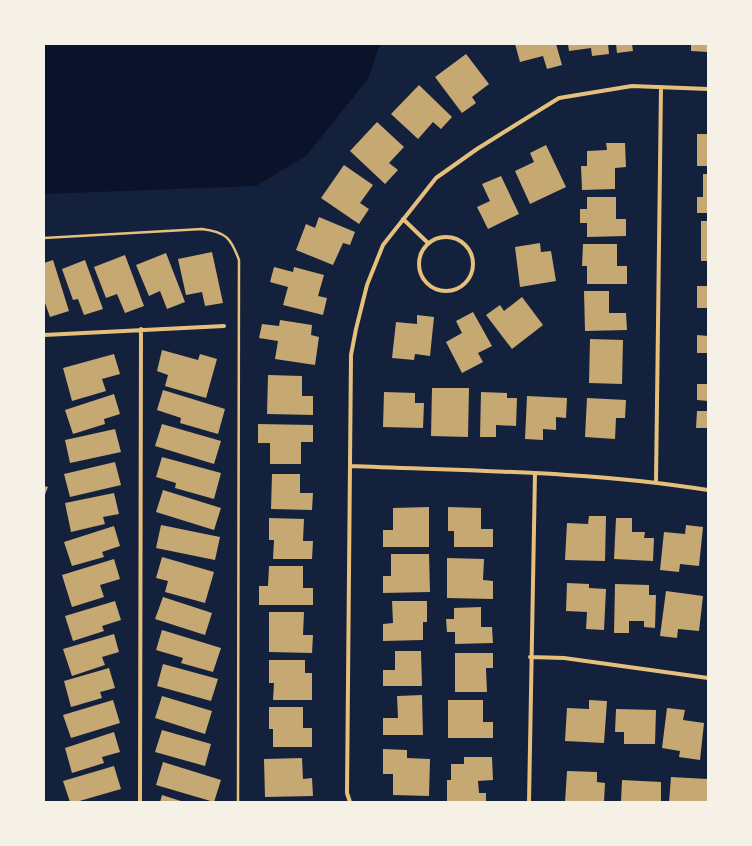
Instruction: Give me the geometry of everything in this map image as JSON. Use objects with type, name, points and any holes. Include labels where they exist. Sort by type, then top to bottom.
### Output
[{"type":"street","points":[[350,802],[346,793],[351,355],[367,285],[383,245],[436,178],[477,149],[559,98],[632,86],[708,89]]},
{"type":"street","points":[[656,482],[661,87]]},
{"type":"street","points":[[404,219],[428,243]]},
{"type":"street","points":[[453,237],[467,246],[473,262],[469,278],[463,285],[455,289],[441,290],[428,284],[422,277],[419,268],[419,259],[422,250],[428,243],[436,238],[453,237]]},
{"type":"street","points":[[44,335],[224,326]]},
{"type":"street","points":[[140,802],[141,329]]},
{"type":"street","points":[[350,466],[535,473],[656,482],[708,490]]},
{"type":"street","points":[[530,802],[530,657],[535,473]]},
{"type":"street","points":[[530,657],[564,658],[708,678]]},
{"type":"path","points":[[44,238],[202,229],[225,235],[233,244],[239,260],[238,802]]},
{"type":"water","points":[[44,44],[380,44],[368,79],[306,156],[256,186],[44,194]]},
{"type":"building","points":[[515,44],[556,44],[562,65],[547,69],[543,56],[520,62]]},
{"type":"building","points":[[568,44],[608,44],[609,54],[592,56],[591,48],[569,51]]},
{"type":"building","points":[[616,44],[632,44],[633,51],[617,53]]},
{"type":"building","points":[[691,44],[708,44],[708,52],[691,51]]},
{"type":"building","points":[[466,54],[489,84],[472,97],[476,103],[462,113],[435,77]]},
{"type":"building","points":[[419,85],[452,117],[441,129],[433,122],[418,139],[391,114]]},
{"type":"building","points":[[377,122],[404,147],[389,163],[398,170],[385,184],[350,151]]},
{"type":"building","points":[[697,134],[708,134],[708,166],[697,166]]},
{"type":"building","points":[[606,143],[625,143],[626,167],[615,168],[615,189],[582,190],[581,166],[587,166],[587,151],[607,150]]},
{"type":"building","points":[[546,145],[566,187],[530,204],[515,171],[534,162],[530,153]]},
{"type":"building","points":[[344,165],[373,185],[360,203],[369,209],[359,224],[321,198]]},
{"type":"building","points":[[703,174],[708,174],[708,213],[697,213],[697,197],[703,197]]},
{"type":"building","points":[[501,176],[519,214],[488,229],[477,207],[490,201],[482,184]]},
{"type":"building","points":[[587,197],[616,197],[616,219],[626,219],[626,236],[587,237],[587,223],[580,223],[580,209],[587,209]]},
{"type":"building","points":[[319,217],[355,232],[350,245],[343,243],[333,265],[296,250],[306,224],[315,228]]},
{"type":"building","points":[[701,221],[708,221],[708,261],[701,261]]},
{"type":"building","points":[[540,243],[541,252],[551,251],[556,281],[520,287],[515,247]]},
{"type":"building","points":[[583,244],[617,244],[617,266],[627,266],[627,284],[587,284],[587,266],[582,266]]},
{"type":"building","points":[[212,252],[223,303],[205,306],[202,292],[186,295],[178,259]]},
{"type":"building","points":[[166,253],[185,302],[167,309],[160,291],[149,296],[136,265]]},
{"type":"building","points":[[125,255],[144,306],[125,313],[117,294],[106,298],[94,267]]},
{"type":"building","points":[[53,260],[69,311],[50,317],[44,300],[44,263]]},
{"type":"building","points":[[85,260],[103,309],[84,315],[78,299],[73,300],[62,269]]},
{"type":"building","points":[[274,267],[293,272],[294,267],[324,275],[318,296],[327,298],[323,315],[283,305],[288,287],[270,282]]},
{"type":"building","points":[[697,286],[708,286],[708,308],[697,308]]},
{"type":"building","points":[[584,291],[609,291],[609,313],[626,313],[627,330],[585,331]]},
{"type":"building","points":[[522,297],[543,325],[512,349],[486,315],[500,305],[504,311]]},
{"type":"building","points":[[473,312],[492,346],[478,353],[483,362],[462,373],[446,342],[462,333],[456,321]]},
{"type":"building","points":[[417,315],[434,317],[430,356],[415,354],[414,360],[392,358],[396,322],[417,324]]},
{"type":"building","points":[[280,320],[312,325],[311,335],[319,337],[315,365],[275,359],[278,341],[259,338],[262,324],[279,326]]},
{"type":"building","points":[[697,335],[708,336],[708,353],[697,353]]},
{"type":"building","points":[[590,339],[623,340],[622,384],[589,383]]},
{"type":"building","points":[[162,350],[198,360],[200,354],[217,359],[206,398],[165,386],[168,375],[157,371]]},
{"type":"building","points":[[114,354],[120,374],[102,379],[106,391],[72,401],[63,368]]},
{"type":"building","points":[[268,375],[302,376],[302,396],[313,396],[313,415],[267,414]]},
{"type":"building","points":[[697,384],[708,384],[708,401],[697,400]]},
{"type":"building","points":[[432,388],[469,388],[468,437],[431,436]]},
{"type":"building","points":[[163,390],[225,409],[218,434],[180,423],[181,418],[157,410]]},
{"type":"building","points":[[384,392],[415,393],[415,403],[424,403],[423,428],[383,427]]},
{"type":"building","points":[[481,392],[507,393],[507,398],[517,398],[516,426],[496,425],[496,437],[480,437]]},
{"type":"building","points":[[114,394],[120,414],[104,419],[105,424],[73,434],[65,410]]},
{"type":"building","points":[[527,396],[567,398],[566,418],[556,417],[556,430],[543,429],[543,440],[525,439]]},
{"type":"building","points":[[587,398],[626,400],[625,418],[616,418],[615,439],[585,437]]},
{"type":"building","points":[[697,411],[708,411],[708,428],[696,428]]},
{"type":"building","points":[[162,424],[221,441],[214,464],[155,446]]},
{"type":"building","points":[[258,424],[313,425],[313,442],[301,442],[301,464],[270,464],[270,443],[258,443]]},
{"type":"building","points":[[115,429],[121,452],[70,463],[65,440]]},
{"type":"building","points":[[162,457],[221,473],[214,499],[175,488],[176,483],[156,477]]},
{"type":"building","points":[[115,462],[121,485],[70,497],[64,474]]},
{"type":"building","points":[[272,474],[300,474],[300,493],[313,493],[312,510],[271,509]]},
{"type":"building","points":[[44,486],[48,487],[44,497]]},
{"type":"building","points":[[163,490],[221,508],[214,530],[156,512]]},
{"type":"building","points":[[114,493],[119,514],[103,517],[105,524],[71,532],[65,503]]},
{"type":"building","points":[[429,507],[429,547],[383,547],[383,530],[393,530],[393,508]]},
{"type":"building","points":[[448,507],[481,508],[481,529],[493,529],[493,547],[454,547],[454,531],[448,531]]},
{"type":"building","points":[[589,516],[606,516],[605,561],[565,560],[567,523],[588,524]]},
{"type":"building","points":[[269,518],[304,519],[303,541],[313,541],[312,559],[273,559],[274,540],[269,540]]},
{"type":"building","points":[[616,518],[632,518],[632,532],[645,532],[644,538],[654,538],[653,561],[614,559]]},
{"type":"building","points":[[161,525],[220,537],[215,560],[156,548]]},
{"type":"building","points":[[686,525],[703,527],[699,566],[680,564],[679,572],[660,570],[664,532],[685,534]]},
{"type":"building","points":[[114,526],[120,546],[102,552],[104,557],[72,566],[64,542]]},
{"type":"building","points":[[391,554],[429,554],[430,592],[383,593],[383,576],[391,576]]},
{"type":"building","points":[[162,557],[214,572],[205,603],[165,592],[168,581],[156,578]]},
{"type":"building","points":[[447,558],[484,559],[483,580],[493,581],[493,599],[447,598]]},
{"type":"building","points":[[114,559],[120,579],[100,585],[104,597],[72,607],[62,575]]},
{"type":"building","points":[[269,566],[303,566],[303,588],[313,588],[313,605],[259,605],[259,586],[268,586]]},
{"type":"building","points":[[567,583],[589,584],[589,588],[606,589],[604,630],[586,629],[587,612],[566,611]]},
{"type":"building","points":[[615,584],[649,585],[649,595],[656,595],[655,628],[644,627],[644,621],[629,621],[629,633],[614,633]]},
{"type":"building","points":[[666,591],[703,596],[699,631],[678,629],[677,638],[660,636]]},
{"type":"building","points":[[163,597],[212,613],[205,635],[155,619]]},
{"type":"building","points":[[115,601],[121,620],[102,626],[104,631],[73,641],[65,616]]},
{"type":"building","points":[[392,601],[427,601],[427,622],[423,622],[423,640],[383,641],[383,624],[393,623]]},
{"type":"building","points":[[481,607],[481,627],[492,627],[493,643],[455,644],[455,632],[447,632],[446,619],[454,619],[454,608]]},
{"type":"building","points":[[269,612],[304,612],[303,635],[313,635],[312,653],[269,652]]},
{"type":"building","points":[[162,630],[221,648],[213,672],[181,663],[183,658],[156,650]]},
{"type":"building","points":[[114,634],[119,652],[102,657],[105,665],[72,676],[63,649]]},
{"type":"building","points":[[395,651],[421,651],[422,686],[383,686],[383,670],[395,670]]},
{"type":"building","points":[[455,653],[493,653],[493,668],[486,668],[487,692],[455,692]]},
{"type":"building","points":[[269,660],[305,660],[305,673],[312,673],[312,700],[273,700],[274,683],[269,683]]},
{"type":"building","points":[[163,664],[218,679],[211,701],[157,686]]},
{"type":"building","points":[[109,668],[115,688],[100,692],[102,698],[71,707],[64,681]]},
{"type":"building","points":[[422,695],[423,735],[383,735],[383,718],[398,718],[397,696]]},
{"type":"building","points":[[162,696],[212,711],[205,734],[155,718]]},
{"type":"building","points":[[113,700],[120,723],[71,738],[63,715]]},
{"type":"building","points":[[448,700],[483,700],[483,722],[493,722],[493,738],[448,738]]},
{"type":"building","points":[[589,700],[607,701],[604,743],[565,741],[567,708],[589,709]]},
{"type":"building","points":[[269,707],[303,707],[303,728],[312,728],[312,747],[273,747],[273,729],[269,729]]},
{"type":"building","points":[[667,708],[685,710],[683,720],[704,723],[700,760],[679,757],[680,751],[662,748]]},
{"type":"building","points":[[616,709],[656,710],[655,744],[624,744],[624,732],[615,732]]},
{"type":"building","points":[[162,730],[211,744],[205,766],[155,752]]},
{"type":"building","points":[[114,732],[120,752],[102,757],[104,763],[72,773],[65,748]]},
{"type":"building","points":[[383,749],[407,750],[407,758],[430,759],[429,796],[393,795],[393,774],[383,774]]},
{"type":"building","points":[[464,757],[492,757],[493,780],[478,781],[479,793],[486,793],[486,802],[447,802],[447,780],[451,780],[451,764],[464,764]]},
{"type":"building","points":[[302,758],[303,779],[312,778],[313,796],[265,797],[264,759]]},
{"type":"building","points":[[163,762],[221,780],[214,802],[156,785]]},
{"type":"building","points":[[114,766],[121,789],[76,802],[70,802],[63,781]]},
{"type":"building","points":[[567,771],[597,772],[597,782],[605,783],[604,802],[565,802]]},
{"type":"building","points":[[671,777],[708,779],[707,802],[669,802]]},
{"type":"building","points":[[622,780],[661,782],[661,802],[621,802]]},
{"type":"building","points":[[162,795],[184,802],[160,802]]}]
